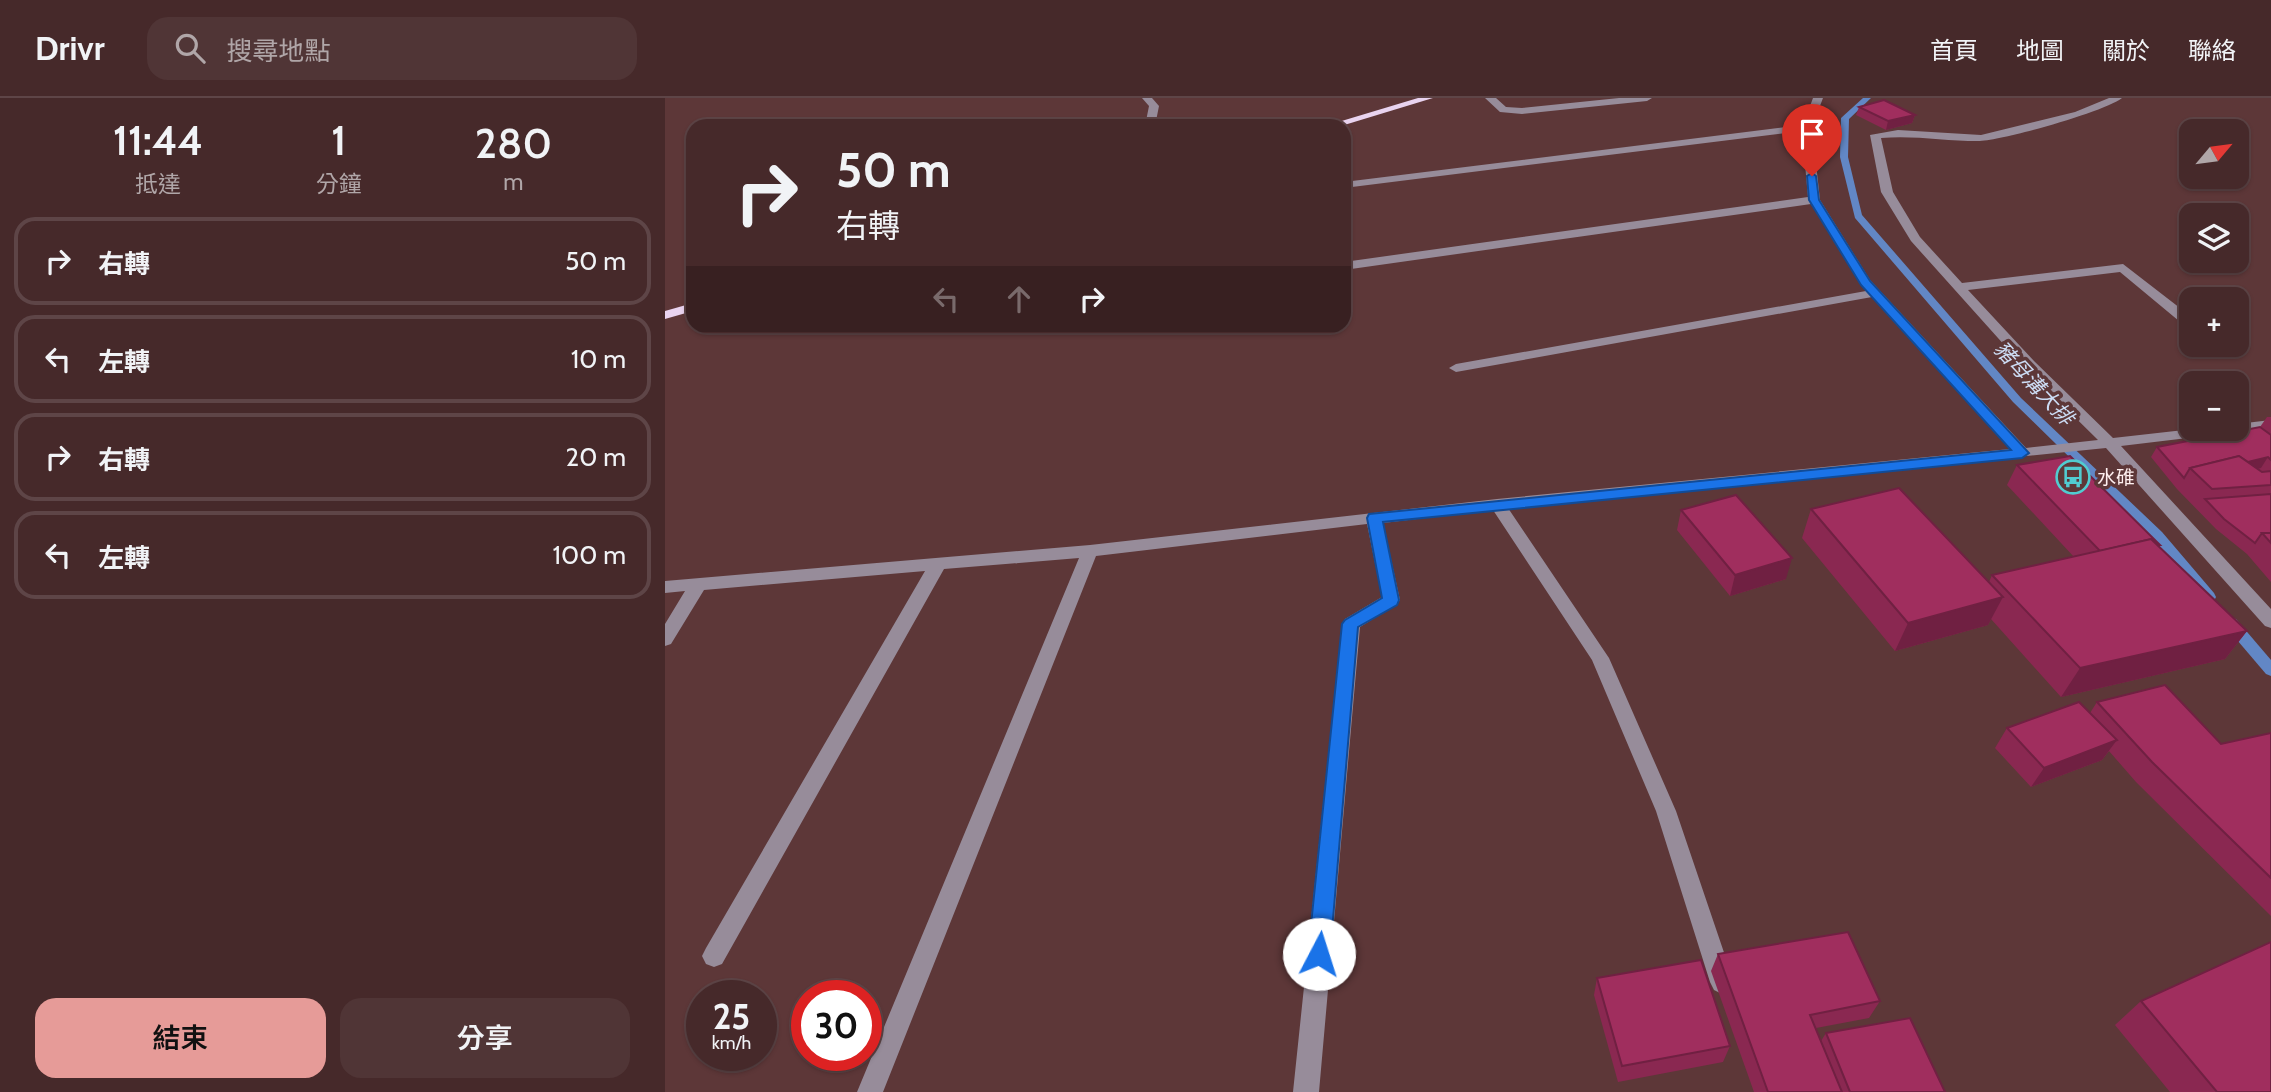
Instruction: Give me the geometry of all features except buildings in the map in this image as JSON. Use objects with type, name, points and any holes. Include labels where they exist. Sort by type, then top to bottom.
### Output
[{"type":"main road","points":[[1351,120],[1428,98]]},
{"type":"main road","points":[[665,315],[686,309]]},
{"type":"street","points":[[1147,98],[1154,106],[1151,119]]},
{"type":"street","points":[[1490,98],[1503,110],[1522,111],[1647,98]]},
{"type":"street","points":[[1818,98],[1807,127],[1814,200],[1874,293],[2022,453]]},
{"type":"street","points":[[2117,98],[2078,114],[1981,138],[1898,133],[1875,135],[1887,192],[1915,239],[2029,364],[2109,442],[2271,621]]},
{"type":"street","points":[[1351,184],[1807,127]]},
{"type":"street","points":[[1351,266],[1814,200]]},
{"type":"street","points":[[1959,287],[2123,268],[2179,314]]},
{"type":"street","points":[[1456,368],[1874,293]]},
{"type":"street","points":[[2249,427],[2271,424]]},
{"type":"street","points":[[665,587],[1090,551],[1497,504],[2022,453],[2179,434]]},
{"type":"street","points":[[1497,504],[1600,658],[1666,811],[1729,1003]]},
{"type":"street","points":[[1306,1092],[1350,624],[1391,600],[1374,518]]},
{"type":"street","points":[[870,1092],[1090,551]]},
{"type":"street","points":[[714,956],[938,564]]},
{"type":"street","points":[[665,639],[699,584]]},
{"type":"waterway","name":"豬母溝大排","points":[[1867,98],[1845,118],[1844,157],[1858,216],[2017,400],[2157,535],[2209,597]]},
{"type":"waterway","name":"豬母溝大排","points":[[2231,623],[2271,670]]},
{"type":"place","name":"水碓","points":[[2073,477]]},
{"type":"route","points":[[1319,954],[1350,624],[1391,600],[1374,518],[2022,453],[1865,282],[1814,200],[1812,176]]}]
